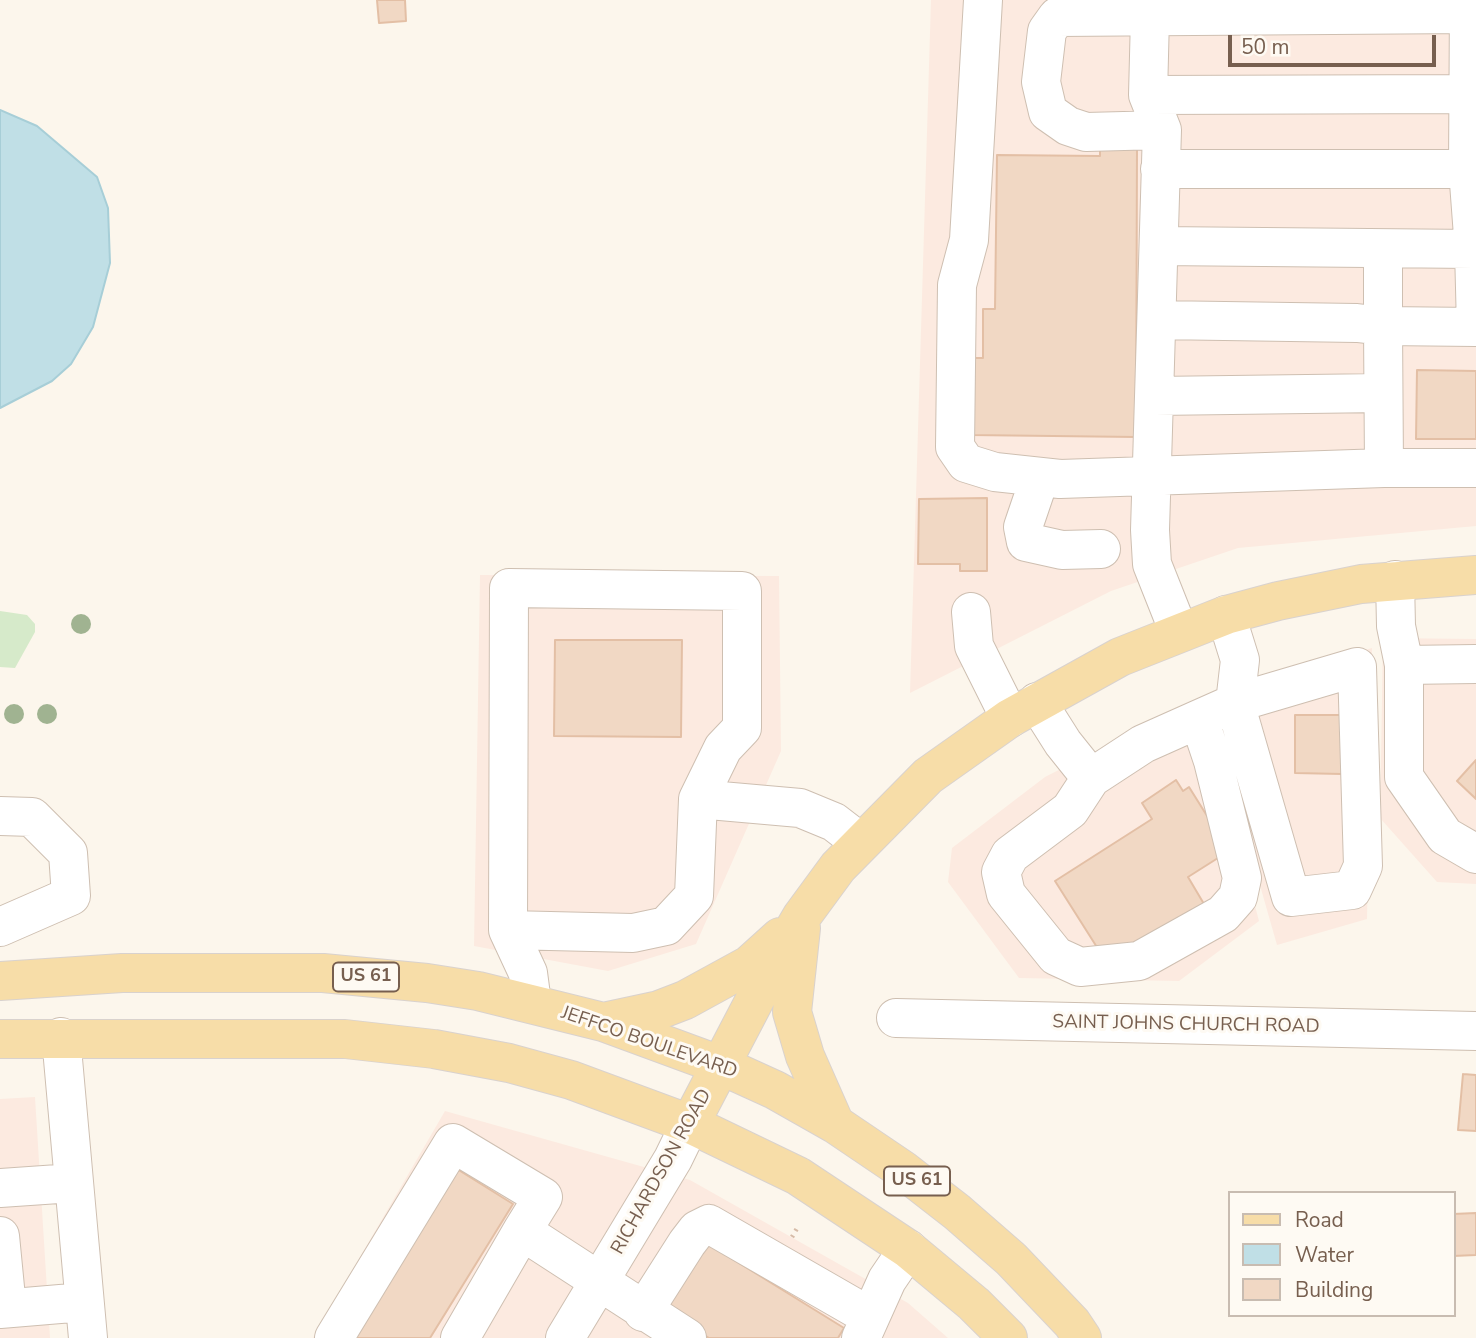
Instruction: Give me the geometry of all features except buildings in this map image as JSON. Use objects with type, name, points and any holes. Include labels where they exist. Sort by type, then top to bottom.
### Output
[{"type":"main road","name":"RICHARDSON ROAD","points":[[690,1124],[802,916],[860,842],[928,776],[1024,710],[1120,657],[1179,632],[1226,615],[1325,590],[1395,580],[1476,575]]},
{"type":"main road","points":[[603,1022],[659,1010],[685,1000],[749,965],[802,916]]},
{"type":"main road","points":[[802,916],[792,1012],[805,1056],[835,1124]]},
{"type":"main road","name":"JEFFCO BOULEVARD","points":[[0,981],[122,973],[323,973],[478,991],[603,1022],[720,1065],[786,1096],[835,1124],[903,1170],[975,1227],[1011,1259],[1072,1323],[1082,1338]]},
{"type":"main road","points":[[0,1038],[345,1039],[434,1049],[509,1063],[571,1080],[690,1124],[798,1176],[908,1249],[974,1304],[1008,1338]]},
{"type":"street","points":[[983,0],[969,240],[957,285],[954,447],[966,463],[995,472],[1060,479],[1152,474],[1476,468]]},
{"type":"street","points":[[1158,320],[1476,327],[1469,7],[1146,8],[1057,17],[1047,31],[1041,82],[1048,112],[1068,125],[1086,132],[1161,130]]},
{"type":"street","points":[[1146,8],[1148,95],[1161,130],[1152,564],[1179,632]]},
{"type":"street","points":[[1148,95],[1471,94]]},
{"type":"street","points":[[1160,169],[1472,169]]},
{"type":"street","points":[[1159,246],[1475,249]]},
{"type":"street","points":[[1383,250],[1384,468]]},
{"type":"street","points":[[1155,396],[1383,393]]},
{"type":"street","points":[[1040,477],[1023,527],[1026,542],[1062,550],[1101,549]]},
{"type":"street","points":[[1395,580],[1396,626],[1404,665],[1404,777],[1445,836],[1476,854]]},
{"type":"street","points":[[512,939],[633,933],[666,926],[694,896],[698,799],[723,748],[742,728],[742,590],[509,588],[512,939],[528,973],[532,1003]]},
{"type":"street","points":[[971,612],[974,646],[1024,710],[1063,743],[1091,778]]},
{"type":"street","points":[[1199,719],[1213,761],[1242,878],[1238,897],[1223,914],[1139,961],[1080,967],[1056,956],[1006,894],[1001,872],[1010,855],[1070,810],[1091,778],[1143,744],[1199,719],[1235,703],[1357,667],[1363,866],[1352,890],[1291,897],[1235,703],[1240,660],[1226,615]]},
{"type":"street","points":[[1404,665],[1476,664]]},
{"type":"street","points":[[698,799],[800,808],[834,822],[860,842]]},
{"type":"street","points":[[0,817],[32,817],[68,853],[71,896],[0,927]]},
{"type":"street","points":[[478,991],[512,939]]},
{"type":"street","name":"SAINT JOHNS CHURCH ROAD","points":[[896,1018],[1476,1031]]},
{"type":"street","points":[[0,1236],[3,1309],[86,1320],[61,1037]]},
{"type":"street","name":"RICHARDSON ROAD","points":[[565,1338],[600,1283],[690,1124]]},
{"type":"street","points":[[334,1338],[453,1143],[543,1197],[460,1338]]},
{"type":"street","points":[[0,1188],[73,1183]]},
{"type":"street","points":[[643,1312],[687,1243],[697,1230],[709,1224],[865,1327],[887,1280],[908,1249]]},
{"type":"street","points":[[522,1231],[643,1312],[687,1338]]},
{"type":"shaded area","points":[[931,0],[1476,0],[1476,526],[1238,548],[1111,591],[910,693]]},
{"type":"shaded area","points":[[480,575],[779,576],[781,751],[696,944],[608,971],[474,946]]},
{"type":"shaded area","points":[[1383,638],[1476,639],[1476,884],[1437,882],[1380,818]]},
{"type":"shaded area","points":[[1372,648],[1367,919],[1277,945],[1206,696]]},
{"type":"shaded area","points":[[1200,698],[1259,921],[1179,981],[1019,978],[948,882],[952,848],[1045,777]]},
{"type":"shaded area","points":[[35,1097],[50,1338],[0,1338],[0,1099]]},
{"type":"shaded area","points":[[445,1111],[690,1180],[908,1303],[948,1338],[313,1338]]},
{"type":"green space","points":[[0,611],[27,615],[35,624],[35,632],[15,668],[0,667]]},
{"type":"water","points":[[0,110],[37,126],[97,177],[108,208],[110,263],[93,327],[71,364],[52,381],[0,408]]}]
